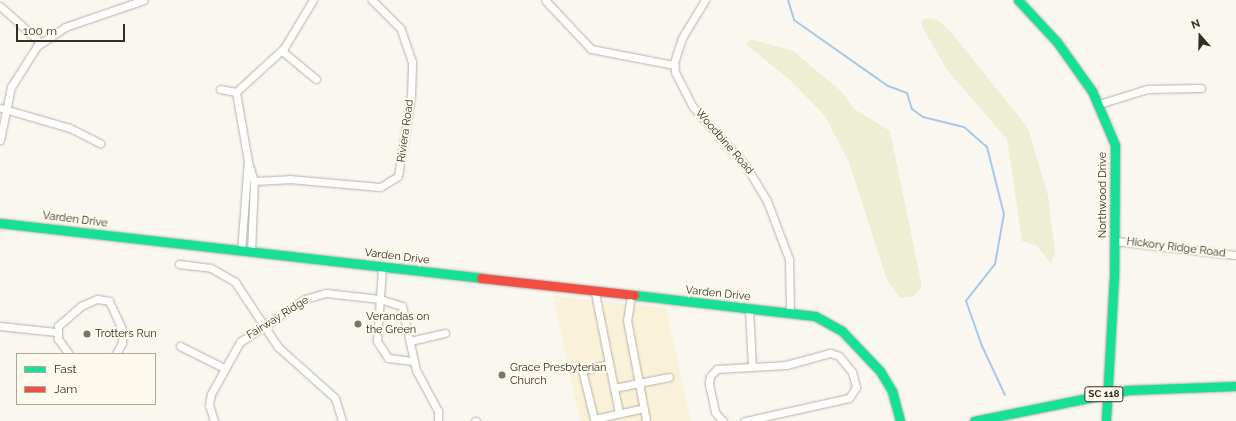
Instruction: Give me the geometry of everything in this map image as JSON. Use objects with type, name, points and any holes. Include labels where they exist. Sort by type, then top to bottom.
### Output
[{"type":"street","points":[[118,0],[120,8]]},
{"type":"street","points":[[0,140],[2,108],[16,76],[41,43],[65,27],[144,0]]},
{"type":"street","points":[[236,92],[282,51],[312,0]]},
{"type":"street","name":"Riviera Road","points":[[254,180],[289,179],[380,187],[398,176],[411,95],[412,62],[400,28],[372,0]]},
{"type":"street","points":[[544,0],[591,49],[674,65],[682,38],[705,0]]},
{"type":"street","name":"Northwood Drive","points":[[1018,0],[1061,48],[1099,104],[1115,145],[1115,241],[1109,393],[1106,421]]},
{"type":"street","points":[[0,6],[41,43]]},
{"type":"street","points":[[282,51],[316,79]]},
{"type":"street","name":"Woodbine Road","points":[[674,65],[685,95],[746,166],[767,201],[789,260],[790,313]]},
{"type":"street","points":[[1099,104],[1147,89],[1201,88]]},
{"type":"street","points":[[220,89],[236,92]]},
{"type":"street","points":[[236,92],[248,161],[254,180],[251,252]]},
{"type":"street","points":[[2,108],[70,128],[100,143]]},
{"type":"street","points":[[241,251],[248,161]]},
{"type":"street","name":"Varden Drive","points":[[0,223],[595,293],[790,313],[830,322],[858,346],[888,383],[900,421]]},
{"type":"street","name":"Hickory Ridge Road","points":[[1115,241],[1236,255]]},
{"type":"street","points":[[179,264],[211,268],[228,276],[245,295],[263,325],[287,356],[335,398],[342,421]]},
{"type":"street","points":[[382,268],[377,341],[382,353],[398,362],[413,361]]},
{"type":"street","name":"Fairway Ridge","points":[[214,421],[210,398],[224,368],[240,342],[263,325],[315,295],[332,293],[380,299],[402,306],[410,341]]},
{"type":"street","points":[[595,293],[619,413]]},
{"type":"street","points":[[631,296],[627,320],[646,421]]},
{"type":"street","points":[[56,332],[81,306],[97,299],[109,302],[123,331],[122,343],[117,353]]},
{"type":"street","points":[[749,309],[752,366]]},
{"type":"street","points":[[0,326],[56,332]]},
{"type":"street","points":[[56,332],[68,353]]},
{"type":"street","points":[[438,421],[438,411],[425,392],[413,361],[410,341],[445,333]]},
{"type":"street","points":[[180,346],[224,368]]},
{"type":"street","points":[[723,421],[715,412],[710,376],[720,368],[786,365],[833,353],[848,366],[856,387],[846,399],[745,421]]},
{"type":"street","points":[[609,364],[582,370],[594,419],[644,408]]},
{"type":"street","points":[[614,388],[669,377]]},
{"type":"street","name":"SC 118","points":[[974,421],[1109,393],[1168,387],[1236,386]]},
{"type":"shaded area","points":[[553,296],[666,308],[691,421],[580,421]]},
{"type":"green space","points":[[929,18],[938,20],[951,32],[1028,128],[1048,196],[1055,252],[1051,264],[1036,245],[1022,241],[1007,139],[948,71],[922,27],[922,20]]},
{"type":"green space","points":[[751,39],[793,51],[841,91],[854,109],[890,131],[921,282],[921,288],[914,296],[900,298],[887,280],[849,162],[825,116],[791,81],[746,44]]},
{"type":"waterway","points":[[788,0],[794,20],[888,86],[907,93],[912,109],[923,117],[964,127],[987,147],[1004,214],[995,264],[966,301],[982,346],[1005,395]]},
{"type":"traffic: fast","points":[[1018,0],[1057,42],[1092,91],[1115,145],[1114,276],[1106,421]]},
{"type":"traffic: fast","points":[[0,223],[481,278]]},
{"type":"traffic: fast","points":[[634,295],[815,316],[842,331],[880,371],[892,391],[900,421]]},
{"type":"traffic: fast","points":[[974,421],[1128,390],[1236,386]]},
{"type":"traffic: jam","points":[[481,278],[634,295]]},
{"type":"place","name":"Verandas on the Green","points":[[358,324]]},
{"type":"place","name":"Trotters Run","points":[[87,334]]},
{"type":"place","name":"Grace Presbyterian Church","points":[[502,375]]}]
